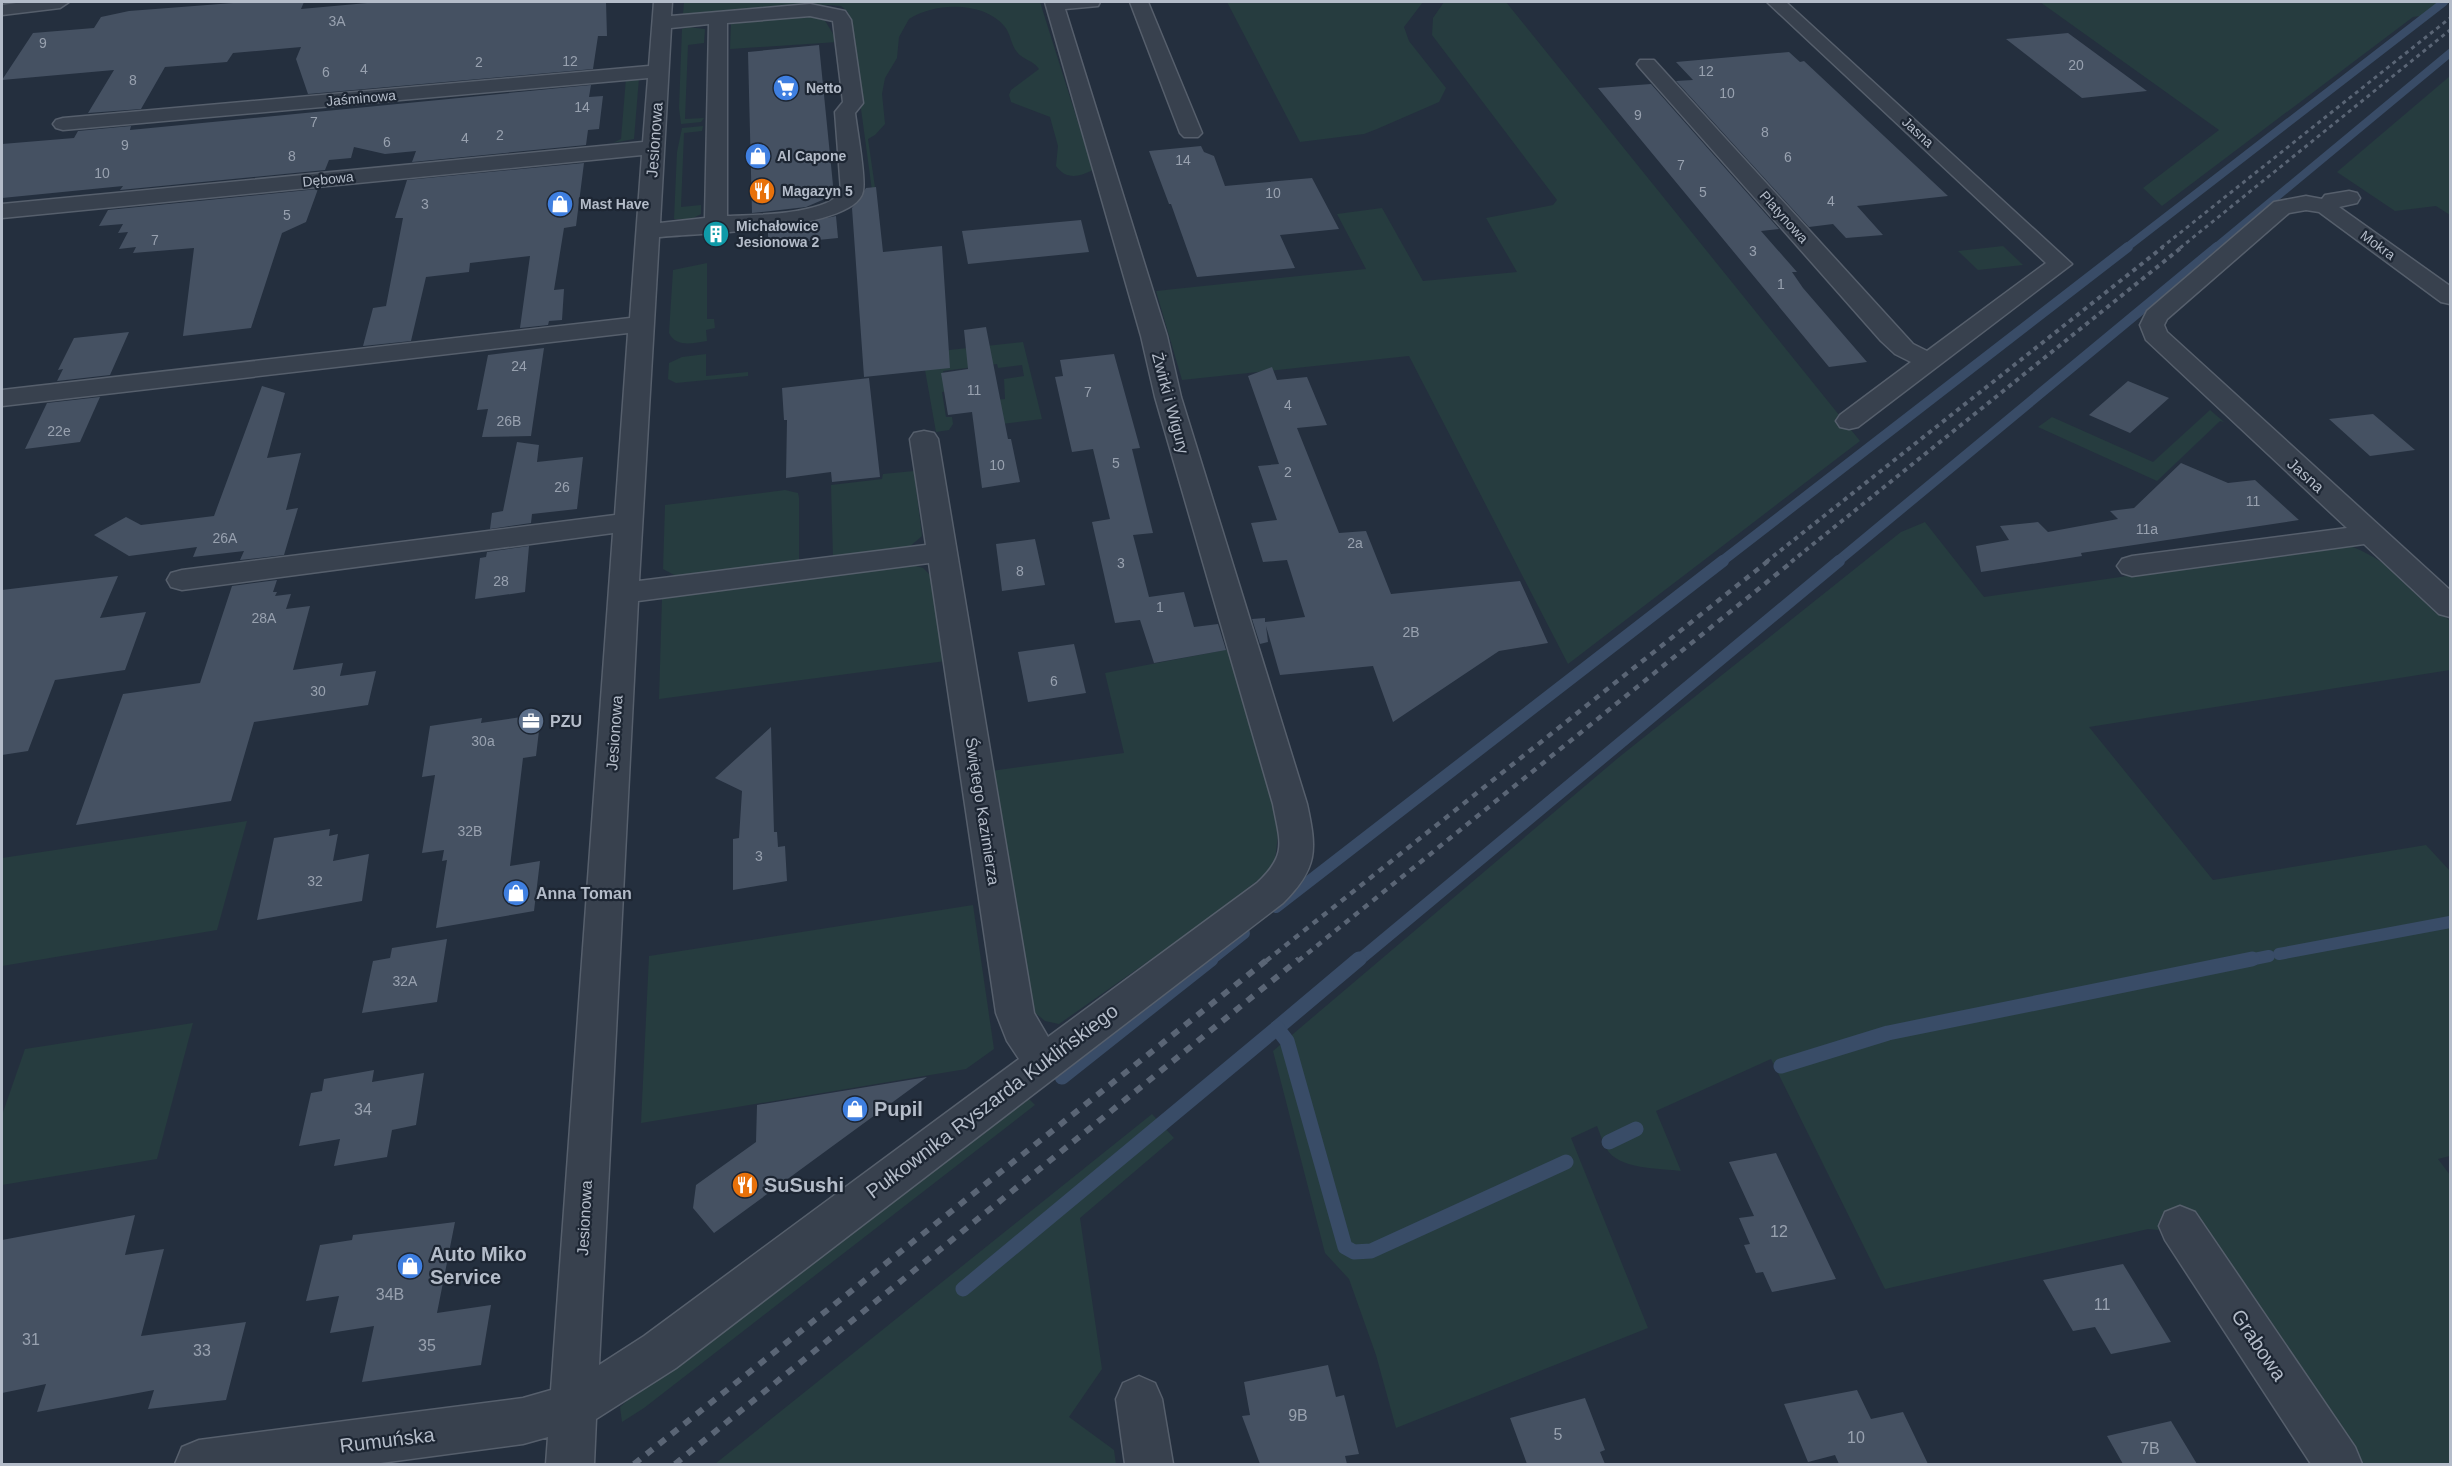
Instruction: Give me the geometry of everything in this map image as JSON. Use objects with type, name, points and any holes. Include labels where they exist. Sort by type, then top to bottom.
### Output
[{"type":"street","points":[[2,10],[60,2]]},
{"type":"street","name":"Jesionowa","points":[[570,1464],[628,522],[663,2]]},
{"type":"street","points":[[1054,3],[1091,2]]},
{"type":"street","points":[[1139,2],[1191,134]]},
{"type":"street","name":"Jasna","points":[[1776,2],[2060,264],[1929,361]]},
{"type":"street","name":"Żwirki i Wigury","points":[[1054,3],[1154,336],[1168,398],[1290,804]]},
{"type":"street","points":[[662,23],[810,10],[830,12],[841,17],[854,100],[853,106],[845,112]]},
{"type":"street","points":[[716,224],[718,18]]},
{"type":"street","points":[[648,231],[822,213],[849,201],[852,191],[845,112],[836,102],[831,59]]},
{"type":"street","name":"Platynowa","points":[[1647,64],[1890,336],[1904,349],[1929,361]]},
{"type":"street","name":"Jaśminowa","points":[[63,124],[658,71]]},
{"type":"street","name":"Dębowa","points":[[2,212],[654,147]]},
{"type":"street","name":"Mokra","points":[[2162,344],[2152,325],[2156,316],[2282,207],[2338,202],[2330,211],[2445,288]]},
{"type":"street","points":[[2,398],[642,324]]},
{"type":"street","name":"Jasna","points":[[2162,344],[2451,607]]},
{"type":"street","points":[[1849,421],[1929,361]]},
{"type":"street","name":"Świętego Kazimierza","points":[[924,439],[1015,1013],[1043,1063]]},
{"type":"street","points":[[182,580],[628,522]]},
{"type":"street","points":[[2132,566],[2369,534]]},
{"type":"street","points":[[624,593],[942,552]]},
{"type":"street","name":"Pułkownika Ryszarda Kuklińskiego","points":[[573,1406],[619,1381],[660,1352],[1270,893],[1289,876],[1298,852],[1290,804]]},
{"type":"street","name":"Grabowa","points":[[2180,1226],[2338,1464]]},
{"type":"street","points":[[1139,1399],[1149,1464]]},
{"type":"street","name":"Rumuńska","points":[[199,1464],[501,1425],[573,1406]]},
{"type":"green space","points":[[684,2],[1040,2],[1093,170],[1073,176],[1064,174],[1056,166],[1058,146],[1050,117],[1011,102],[1009,95],[1011,90],[1039,69],[1017,52],[1009,33],[996,18],[985,12],[959,7],[932,9],[909,19],[899,37],[897,58],[885,78],[882,94],[885,124],[868,139],[877,201],[875,213],[848,12],[841,6],[830,5],[689,16],[683,14]]},
{"type":"green space","points":[[1227,2],[1423,2],[1404,27],[1409,41],[1446,88],[1439,102],[1364,134],[1300,142]]},
{"type":"green space","points":[[1444,2],[1506,2],[1860,441],[1568,664],[1409,356],[1182,380],[1156,291],[1366,269],[1337,214],[1382,208],[1423,281],[1517,272],[1486,218],[1553,205],[1557,200],[1432,35],[1433,18]]},
{"type":"green space","points":[[2040,2],[2450,2],[2434,14],[2413,17],[2162,206],[2143,188],[2219,130]]},
{"type":"green space","points":[[799,15],[824,19],[838,42],[730,49],[731,23]]},
{"type":"green space","points":[[688,27],[705,29],[704,43],[688,45],[685,119],[704,118],[701,122],[681,124],[679,108],[682,29]]},
{"type":"green space","points":[[2450,76],[2450,215],[2436,206],[2395,211],[2337,172]]},
{"type":"green space","points":[[626,78],[639,78],[634,139],[613,143],[621,139]]},
{"type":"green space","points":[[703,126],[702,131],[684,133],[681,207],[701,205],[701,214],[691,219],[674,219],[677,152],[682,128]]},
{"type":"green space","points":[[2003,246],[2023,265],[1978,270],[1958,251]]},
{"type":"green space","points":[[707,263],[707,319],[714,319],[715,328],[706,330],[707,341],[681,343],[672,338],[669,333],[673,270]]},
{"type":"green space","points":[[1023,342],[1042,419],[979,427],[994,400],[1005,399],[1004,379],[1024,376],[1022,365],[998,368],[997,364],[943,371],[948,391],[942,392],[946,417],[952,417],[953,424],[949,430],[936,432],[922,353]]},
{"type":"green space","points":[[706,354],[706,376],[748,372],[748,376],[676,383],[668,379],[669,363],[682,357]]},
{"type":"green space","points":[[2210,410],[2224,422],[2220,421],[2157,481],[2038,427],[2052,417],[2153,462]]},
{"type":"green space","points":[[914,471],[922,536],[908,548],[833,558],[831,485],[882,479],[883,474]]},
{"type":"green space","points":[[785,490],[798,493],[799,498],[799,562],[678,577],[663,569],[665,505]]},
{"type":"green space","points":[[1925,522],[1984,597],[2345,544],[2361,550],[2388,567],[2414,587],[2450,621],[2450,670],[2089,727],[2213,880],[2426,845],[2450,871],[2450,1156],[2438,1159],[2450,1175],[2450,1464],[2354,1464],[2189,1223],[2158,1230],[2148,1229],[1885,1289],[1771,1059],[1656,1111],[1681,1171],[1640,1167],[1620,1160],[1606,1148],[1597,1126],[1571,1138],[1648,1328],[1396,1428],[1376,1355],[1349,1279],[1325,1253],[1273,1051],[1618,758],[1901,532]]},
{"type":"green space","points":[[913,565],[923,568],[930,575],[946,661],[659,699],[662,598]]},
{"type":"green space","points":[[1235,648],[1267,769],[1278,834],[1275,861],[1266,874],[1197,927],[1059,1024],[1045,1021],[1033,1011],[991,771],[1124,753],[1105,673]]},
{"type":"green space","points":[[247,821],[217,930],[2,966],[2,858]]},
{"type":"green space","points":[[973,905],[994,1049],[966,1069],[641,1123],[649,956]]},
{"type":"green space","points":[[193,1023],[157,1159],[2,1185],[2,1115],[25,1049]]},
{"type":"green space","points":[[1023,1093],[1035,1105],[644,1408],[622,1422],[620,1407],[667,1366]]},
{"type":"green space","points":[[1152,1114],[1174,1138],[1080,1218],[1102,1369],[1069,1417],[1114,1450],[1116,1464],[715,1464]]},
{"type":"building","points":[[304,2],[301,9],[378,2],[606,2],[607,36],[598,36],[593,69],[308,94],[296,59],[301,47],[233,53],[227,62],[165,67],[141,109],[88,113],[114,70],[2,80],[33,33],[94,28],[101,17],[129,11],[233,3]]},
{"type":"building","points":[[2068,33],[2147,91],[2082,98],[2006,39]]},
{"type":"building","points":[[819,45],[834,195],[806,207],[752,213],[748,52]]},
{"type":"building","points":[[1789,52],[1800,62],[1804,61],[1948,196],[1857,206],[1883,235],[1846,238],[1833,224],[1809,227],[1676,81],[1693,80],[1676,62]]},
{"type":"building","points":[[1651,84],[1779,229],[1761,231],[1797,272],[1792,272],[1803,288],[1867,362],[1829,367],[1598,88]]},
{"type":"building","points":[[591,85],[589,97],[603,96],[599,129],[588,130],[586,145],[412,162],[416,151],[385,154],[354,147],[351,158],[329,160],[325,170],[120,190],[123,186],[2,198],[2,144],[74,138],[78,131],[131,126],[130,130]]},
{"type":"building","points":[[1201,146],[1204,152],[1214,156],[1225,186],[1312,178],[1339,229],[1280,235],[1295,268],[1197,277],[1149,151]]},
{"type":"building","points":[[584,163],[576,226],[564,228],[554,290],[564,289],[562,320],[549,321],[548,325],[520,328],[530,256],[470,263],[469,272],[426,277],[411,341],[363,346],[373,308],[386,306],[403,218],[395,218],[407,180]]},
{"type":"building","points":[[876,187],[883,252],[942,246],[950,368],[864,377],[852,208],[866,188]]},
{"type":"building","points":[[318,189],[306,222],[282,233],[251,328],[183,336],[194,248],[133,253],[136,247],[119,249],[128,232],[118,233],[123,224],[99,226],[108,210]]},
{"type":"building","points":[[836,216],[838,238],[768,245],[768,232],[753,233]]},
{"type":"building","points":[[1081,220],[1089,252],[968,264],[962,231]]},
{"type":"building","points":[[986,327],[1008,439],[1011,439],[1020,482],[982,488],[972,412],[948,415],[941,373],[968,369],[964,330]]},
{"type":"building","points":[[129,332],[110,375],[57,381],[63,369],[58,370],[74,338]]},
{"type":"building","points":[[544,348],[531,436],[482,437],[488,409],[477,410],[488,355]]},
{"type":"building","points":[[1114,354],[1140,448],[1132,449],[1153,533],[1133,535],[1149,597],[1184,592],[1194,627],[1218,624],[1226,650],[1154,663],[1140,620],[1115,623],[1092,522],[1110,519],[1093,449],[1072,452],[1055,377],[1063,376],[1060,360]]},
{"type":"building","points":[[1272,367],[1277,380],[1307,377],[1327,425],[1297,428],[1339,533],[1366,531],[1391,594],[1520,581],[1548,643],[1499,651],[1393,722],[1373,666],[1280,675],[1266,626],[1268,642],[1260,644],[1252,619],[1265,618],[1265,622],[1305,617],[1287,560],[1263,562],[1251,523],[1277,520],[1258,466],[1279,464],[1248,376]]},
{"type":"building","points":[[869,378],[880,477],[832,482],[831,472],[786,478],[787,420],[784,420],[782,388]]},
{"type":"building","points":[[2128,381],[2169,398],[2130,433],[2089,415]]},
{"type":"building","points":[[262,386],[285,393],[267,458],[301,453],[286,510],[298,508],[284,555],[240,560],[244,551],[193,557],[197,547],[129,556],[94,535],[126,517],[141,525],[214,516]]},
{"type":"building","points":[[100,397],[80,442],[25,449],[47,403]]},
{"type":"building","points":[[2373,414],[2415,450],[2370,456],[2329,419]]},
{"type":"building","points":[[517,442],[539,445],[537,462],[583,457],[577,509],[532,514],[531,523],[490,529],[492,513],[503,511]]},
{"type":"building","points":[[2181,463],[2228,483],[2255,480],[2299,520],[2081,553],[2082,556],[1981,572],[1976,546],[2009,540],[2000,526],[2038,522],[2048,532],[2118,519],[2110,511],[2134,508]]},
{"type":"building","points":[[1035,539],[1045,585],[1002,591],[996,544]]},
{"type":"building","points":[[529,546],[525,592],[475,599],[480,558],[486,557],[487,552]]},
{"type":"building","points":[[118,576],[100,618],[146,612],[125,670],[55,680],[28,751],[2,755],[2,590]]},
{"type":"building","points":[[277,580],[273,592],[277,592],[275,596],[291,594],[286,609],[310,606],[293,670],[343,663],[340,676],[376,671],[368,705],[254,722],[231,801],[76,825],[123,694],[200,683],[232,586]]},
{"type":"building","points":[[1074,644],[1086,693],[1028,702],[1018,652]]},
{"type":"building","points":[[541,714],[536,756],[523,758],[510,866],[540,861],[534,911],[436,928],[447,860],[442,861],[444,850],[422,853],[435,775],[422,777],[430,726],[482,718],[481,723]]},
{"type":"building","points":[[771,727],[774,832],[777,832],[778,847],[785,846],[787,881],[733,890],[733,839],[739,838],[742,791],[715,778]]},
{"type":"building","points":[[330,829],[329,836],[338,834],[333,861],[369,854],[362,901],[257,920],[274,838]]},
{"type":"building","points":[[447,939],[437,1002],[362,1013],[373,961],[390,958],[392,948]]},
{"type":"building","points":[[374,1070],[372,1082],[424,1073],[416,1125],[392,1130],[387,1157],[334,1166],[340,1139],[299,1146],[311,1093],[322,1091],[324,1079]]},
{"type":"building","points":[[927,1077],[714,1233],[693,1208],[696,1185],[756,1142],[757,1105]]},
{"type":"building","points":[[1776,1153],[1836,1279],[1772,1292],[1763,1272],[1756,1273],[1744,1245],[1750,1244],[1739,1218],[1754,1216],[1729,1162]]},
{"type":"building","points":[[135,1215],[125,1255],[164,1249],[141,1336],[246,1322],[226,1400],[148,1409],[154,1390],[37,1412],[46,1384],[2,1393],[2,1240]]},
{"type":"building","points":[[455,1222],[437,1313],[491,1305],[481,1365],[362,1382],[374,1326],[330,1333],[339,1296],[306,1301],[320,1245],[352,1240],[353,1235]]},
{"type":"building","points":[[2123,1264],[2171,1342],[2111,1354],[2095,1327],[2073,1331],[2043,1280]]},
{"type":"building","points":[[1328,1365],[1336,1397],[1344,1395],[1359,1454],[1345,1456],[1347,1464],[1260,1464],[1242,1416],[1250,1415],[1244,1382]]},
{"type":"building","points":[[1857,1390],[1871,1419],[1903,1412],[1928,1464],[1839,1464],[1835,1455],[1808,1462],[1784,1404]]},
{"type":"building","points":[[1585,1398],[1605,1450],[1600,1452],[1605,1464],[1527,1464],[1510,1418]]},
{"type":"building","points":[[2171,1421],[2197,1464],[2123,1464],[2107,1436]]},
{"type":"waterway","points":[[2126,248],[2444,2]]},
{"type":"waterway","points":[[2215,248],[2450,53]]},
{"type":"waterway","points":[[1721,562],[2128,247]]},
{"type":"waterway","points":[[1837,562],[2217,247]]},
{"type":"waterway","points":[[1276,907],[1723,561]]},
{"type":"waterway","points":[[1358,961],[1839,561]]},
{"type":"waterway","points":[[2279,954],[2450,922]]},
{"type":"waterway","points":[[1209,961],[1244,933]]},
{"type":"waterway","points":[[2244,961],[2269,956]]},
{"type":"waterway","points":[[1062,1077],[1211,959]]},
{"type":"waterway","points":[[1277,1028],[1359,959]]},
{"type":"waterway","points":[[1781,1066],[1888,1033],[2252,959]]},
{"type":"waterway","points":[[963,1289],[1277,1028]]},
{"type":"waterway","points":[[1277,1028],[1287,1041],[1345,1247],[1354,1252],[1371,1251],[1566,1162]]},
{"type":"waterway","points":[[1609,1142],[1636,1129]]},
{"type":"railway","points":[[2161,248],[2450,18]]},
{"type":"railway","points":[[2180,248],[2450,30]]},
{"type":"railway","points":[[1766,562],[2163,247]]},
{"type":"railway","points":[[1791,562],[2182,247]]},
{"type":"railway","points":[[1266,961],[1768,561]]},
{"type":"railway","points":[[1298,961],[1793,561]]},
{"type":"railway","points":[[634,1464],[1268,959]]},
{"type":"railway","points":[[675,1464],[1299,959]]},
{"type":"place","name":"Netto","points":[[786,88]]},
{"type":"place","name":"Al Capone","points":[[758,156]]},
{"type":"place","name":"Magazyn 5","points":[[762,191]]},
{"type":"place","name":"Mast Have","points":[[560,204]]},
{"type":"place","name":"Michałowice Jesionowa 2","points":[[716,234]]},
{"type":"place","name":"PZU","points":[[531,721]]},
{"type":"place","name":"Anna Toman","points":[[516,893]]},
{"type":"place","name":"Pupil","points":[[855,1109]]},
{"type":"place","name":"SuSushi","points":[[745,1185]]},
{"type":"place","name":"Auto Miko Service","points":[[410,1266]]}]
